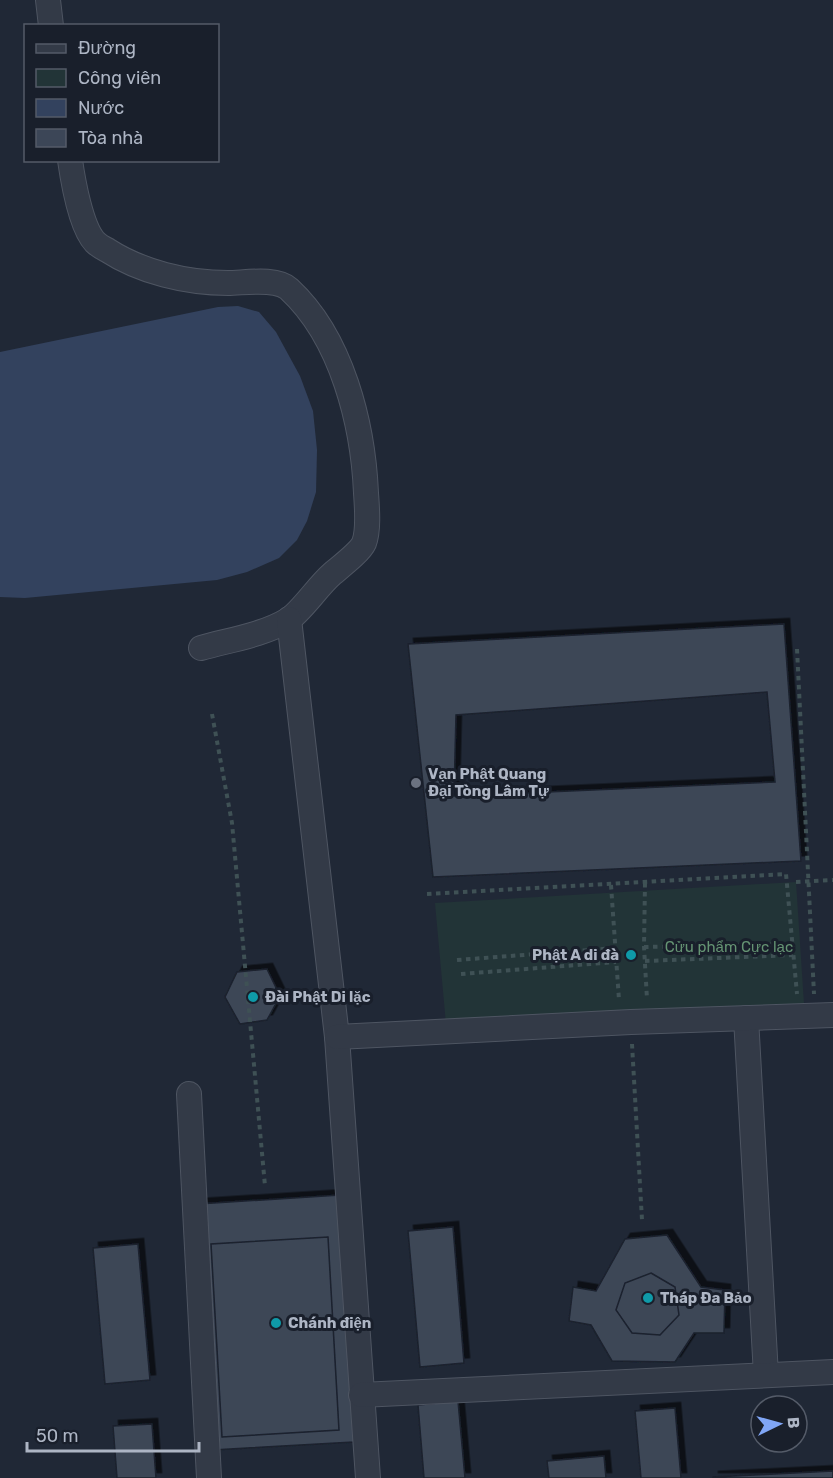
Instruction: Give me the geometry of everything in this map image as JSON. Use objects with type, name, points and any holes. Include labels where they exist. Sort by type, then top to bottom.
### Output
[{"type":"lane","points":[[48,0],[51,24]]},
{"type":"lane","points":[[70,162],[84,219],[95,242],[123,260],[146,269],[185,279],[226,283],[261,281],[288,287],[310,313],[336,356],[351,396],[363,448],[367,514],[364,543],[323,582],[289,620],[268,629],[201,648]]},
{"type":"lane","points":[[289,620],[337,1038],[368,1478]]},
{"type":"lane","points":[[337,1038],[633,1010],[746,1018],[824,1015]]},
{"type":"lane","points":[[746,1018],[766,1375]]},
{"type":"lane","points":[[189,1094],[208,1478]]},
{"type":"lane","points":[[362,1395],[833,1372]]},
{"type":"path","points":[[797,649],[808,881],[824,1015]]},
{"type":"path","points":[[212,714],[232,823],[265,1186]]},
{"type":"path","points":[[427,894],[786,874],[797,999]]},
{"type":"path","points":[[796,882],[833,880]]},
{"type":"path","points":[[642,1220],[633,1010],[645,961],[645,883]]},
{"type":"path","points":[[611,885],[616,962],[633,1010]]},
{"type":"path","points":[[644,947],[792,944]]},
{"type":"path","points":[[458,960],[616,948]]},
{"type":"path","points":[[645,961],[793,955]]},
{"type":"path","points":[[461,975],[616,962]]},
{"type":"green space","name":"Cửu phẩm Cực lạc","points":[[796,882],[804,1004],[446,1024],[435,903]]},
{"type":"water","points":[[238,306],[259,312],[276,332],[300,376],[313,411],[317,450],[316,492],[307,521],[297,540],[279,558],[247,572],[217,580],[25,598],[0,597],[0,352],[218,307]]},
{"type":"building","points":[[784,624],[801,861],[433,877],[408,644]],"holes":[[[767,692],[775,782],[454,796],[456,715]]]},
{"type":"building","name":"Đài Phật Di lặc","points":[[267,969],[280,996],[267,1020],[240,1024],[225,997],[237,972]]},
{"type":"building","name":"Chánh điện","points":[[340,1195],[354,1442],[213,1450],[198,1204]]},
{"type":"building","points":[[453,1227],[464,1363],[420,1367],[408,1231]]},
{"type":"building","points":[[667,1235],[701,1287],[725,1290],[724,1333],[694,1333],[675,1362],[612,1361],[591,1325],[569,1321],[573,1287],[596,1291],[625,1239]]},
{"type":"building","name":"Chánh điện","points":[[328,1237],[339,1430],[222,1437],[211,1244]]},
{"type":"building","points":[[138,1244],[150,1380],[105,1384],[93,1248]]},
{"type":"building","name":"Tháp Đa Bảo","points":[[651,1273],[675,1287],[679,1315],[660,1335],[632,1333],[616,1310],[625,1283]]},
{"type":"building","points":[[458,1401],[465,1478],[424,1478],[418,1405]]},
{"type":"building","points":[[675,1408],[681,1478],[641,1478],[635,1411]]},
{"type":"building","points":[[152,1424],[156,1478],[117,1478],[113,1426]]},
{"type":"building","points":[[604,1456],[606,1478],[549,1478],[547,1461]]},
{"type":"building","points":[[833,1471],[833,1478],[713,1478],[713,1477]]},
{"type":"place","name":"Vạn Phật Quang Đại Tòng Lâm Tự","points":[[416,783]]},
{"type":"place","name":"Phật A di đà","points":[[631,955]]},
{"type":"place","name":"Đài Phật Di lặc","points":[[253,997]]},
{"type":"place","name":"Tháp Đa Bảo","points":[[648,1298]]},
{"type":"place","name":"Chánh điện","points":[[276,1323]]}]
